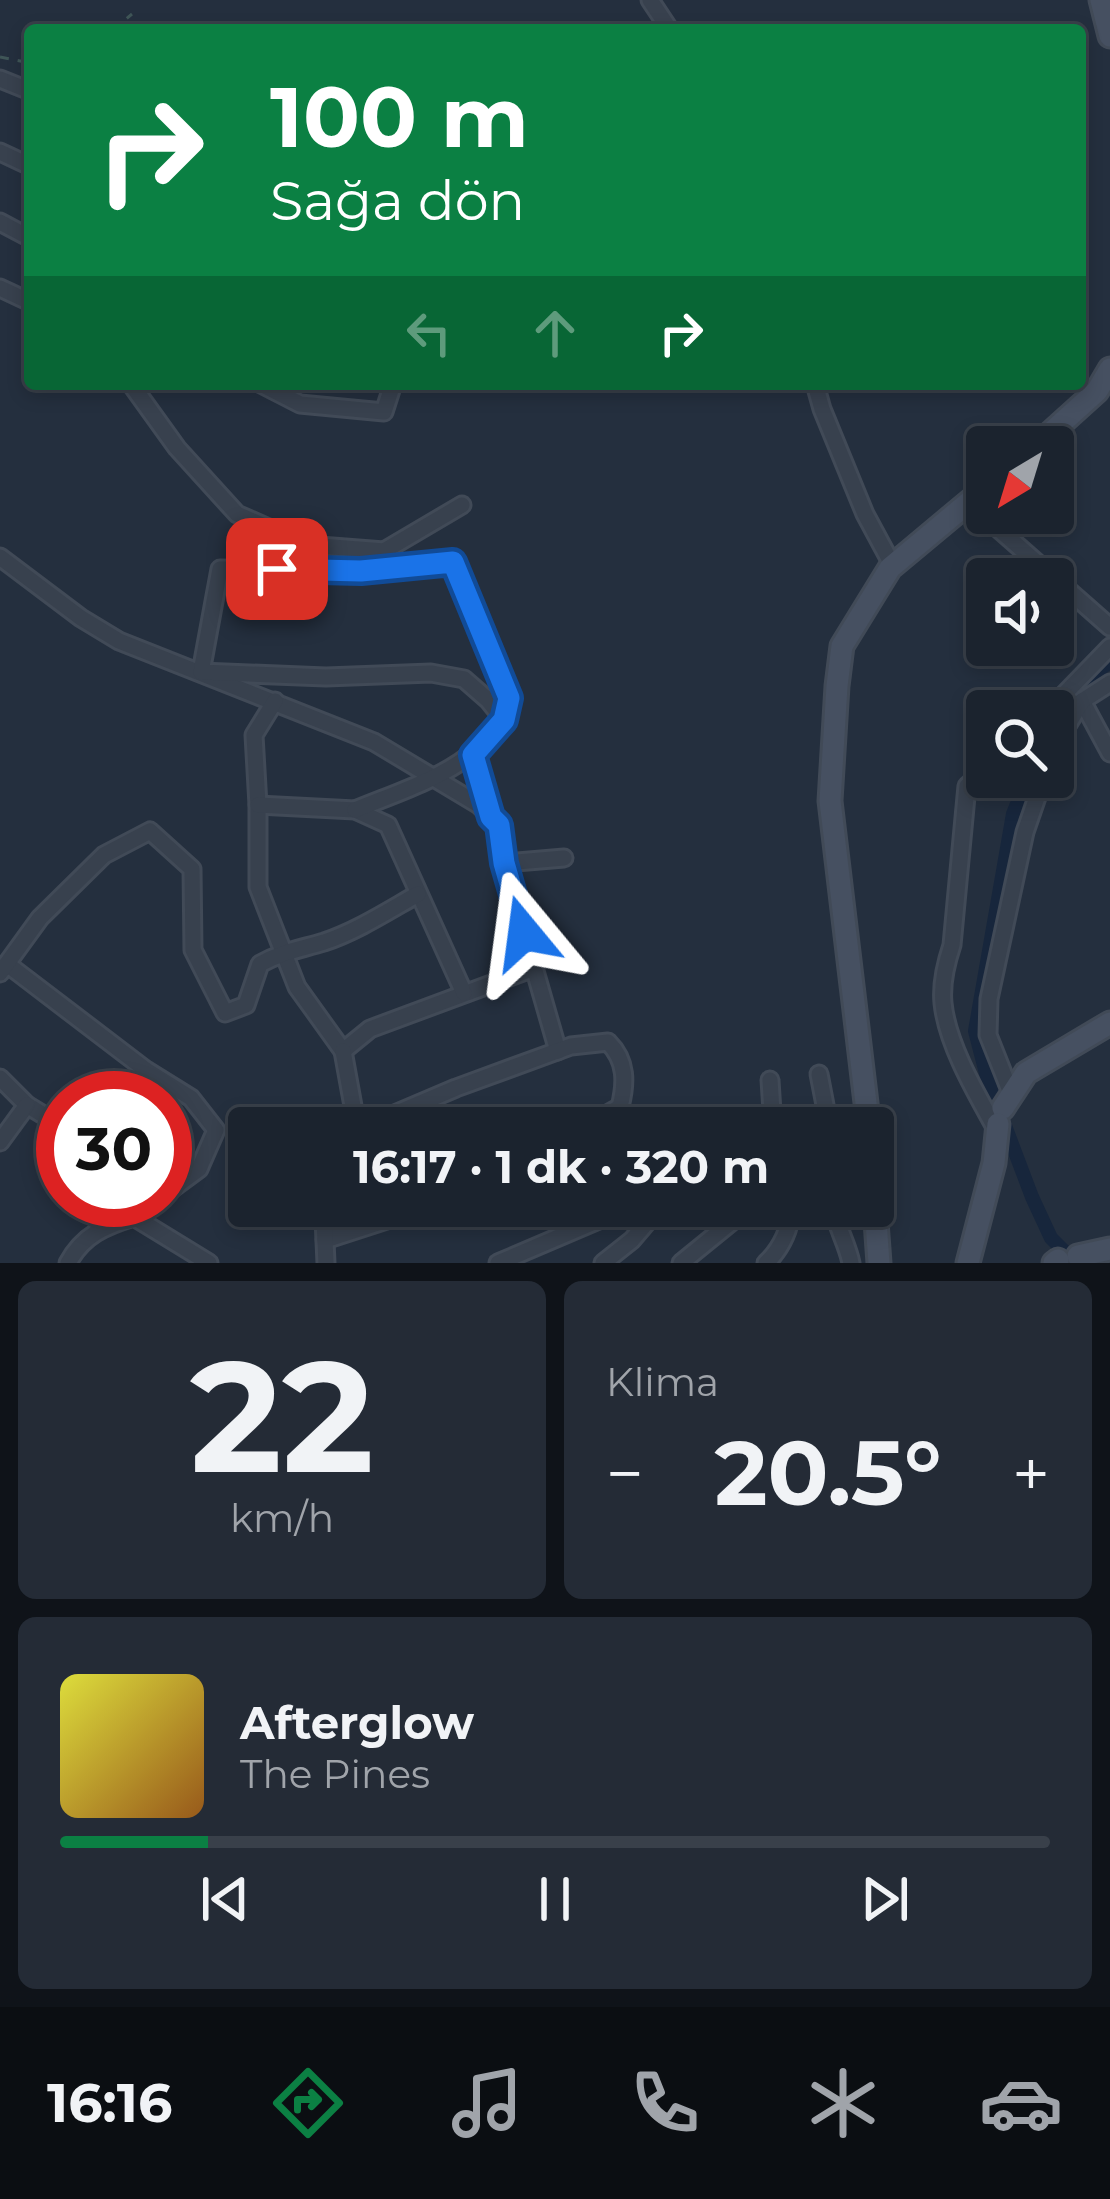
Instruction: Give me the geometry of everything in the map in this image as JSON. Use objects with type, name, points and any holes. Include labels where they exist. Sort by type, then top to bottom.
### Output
[{"type":"main road","points":[[1101,0],[1110,36]]},
{"type":"main road","points":[[1058,426],[1097,391],[1110,369]]},
{"type":"main road","points":[[866,1107],[830,801],[842,646],[893,566],[966,504]]},
{"type":"main road","points":[[968,1263],[1002,1114],[1026,1073],[1110,1023]]},
{"type":"main road","points":[[877,1227],[880,1263]]},
{"type":"street","points":[[135,390],[177,448],[237,514],[307,545],[384,551],[462,506]]},
{"type":"street","points":[[273,390],[300,404],[384,412],[390,390]]},
{"type":"street","points":[[817,390],[865,514],[893,566]]},
{"type":"street","points":[[1004,534],[1110,627]]},
{"type":"street","points":[[0,557],[119,641],[374,742],[479,805],[499,825],[504,863],[558,1051]]},
{"type":"street","points":[[202,673],[220,568],[361,571],[453,562],[509,698],[504,720],[473,755],[355,811]]},
{"type":"street","points":[[1068,690],[1110,646]]},
{"type":"street","points":[[202,673],[326,677],[431,673],[464,679],[504,720]]},
{"type":"street","points":[[1074,714],[1082,701],[1110,683]]},
{"type":"street","points":[[275,701],[254,735],[258,887],[297,987],[344,1051],[356,1107]]},
{"type":"street","points":[[1082,701],[1110,753]]},
{"type":"street","points":[[473,755],[491,817]]},
{"type":"street","points":[[967,798],[942,1000],[947,1027],[1002,1114]]},
{"type":"street","points":[[1002,1114],[988,1035],[989,999],[1037,798]]},
{"type":"street","points":[[258,805],[355,811],[388,825],[464,993]]},
{"type":"street","points":[[148,1071],[3,969],[40,918],[104,855],[150,831],[192,869],[193,950],[225,1013],[246,1006],[260,964],[282,951],[325,941],[371,921],[418,894]]},
{"type":"street","points":[[504,863],[564,859]]},
{"type":"street","points":[[344,1051],[370,1029],[534,968]]},
{"type":"street","points":[[410,1107],[571,1046],[608,1042],[620,1059],[626,1082],[620,1107]]},
{"type":"street","points":[[819,1074],[825,1107]]},
{"type":"street","points":[[0,1078],[36,1110]]},
{"type":"street","points":[[770,1080],[772,1107]]},
{"type":"street","points":[[192,1099],[216,1130],[200,1169],[192,1175]]},
{"type":"street","points":[[0,1142],[27,1105]]},
{"type":"street","points":[[68,1263],[76,1249],[101,1227]]},
{"type":"street","points":[[150,1227],[209,1263]]},
{"type":"street","points":[[326,1227],[326,1263]]},
{"type":"street","points":[[325,1240],[365,1227]]},
{"type":"street","points":[[498,1263],[583,1227]]},
{"type":"street","points":[[603,1263],[643,1227]]},
{"type":"street","points":[[681,1263],[725,1227]]},
{"type":"street","points":[[766,1263],[778,1252],[787,1227]]},
{"type":"street","points":[[838,1227],[848,1257]]},
{"type":"path","points":[[120,24],[132,14]]},
{"type":"waterway","points":[[1074,699],[1093,674],[1110,662]]},
{"type":"waterway","points":[[1019,798],[975,1031],[988,1081],[1032,1197],[1051,1238],[1076,1263]]},
{"type":"route","points":[[277,569],[361,571],[453,562],[509,698],[504,720],[473,755],[491,817],[499,825],[504,863],[524,933]]}]
